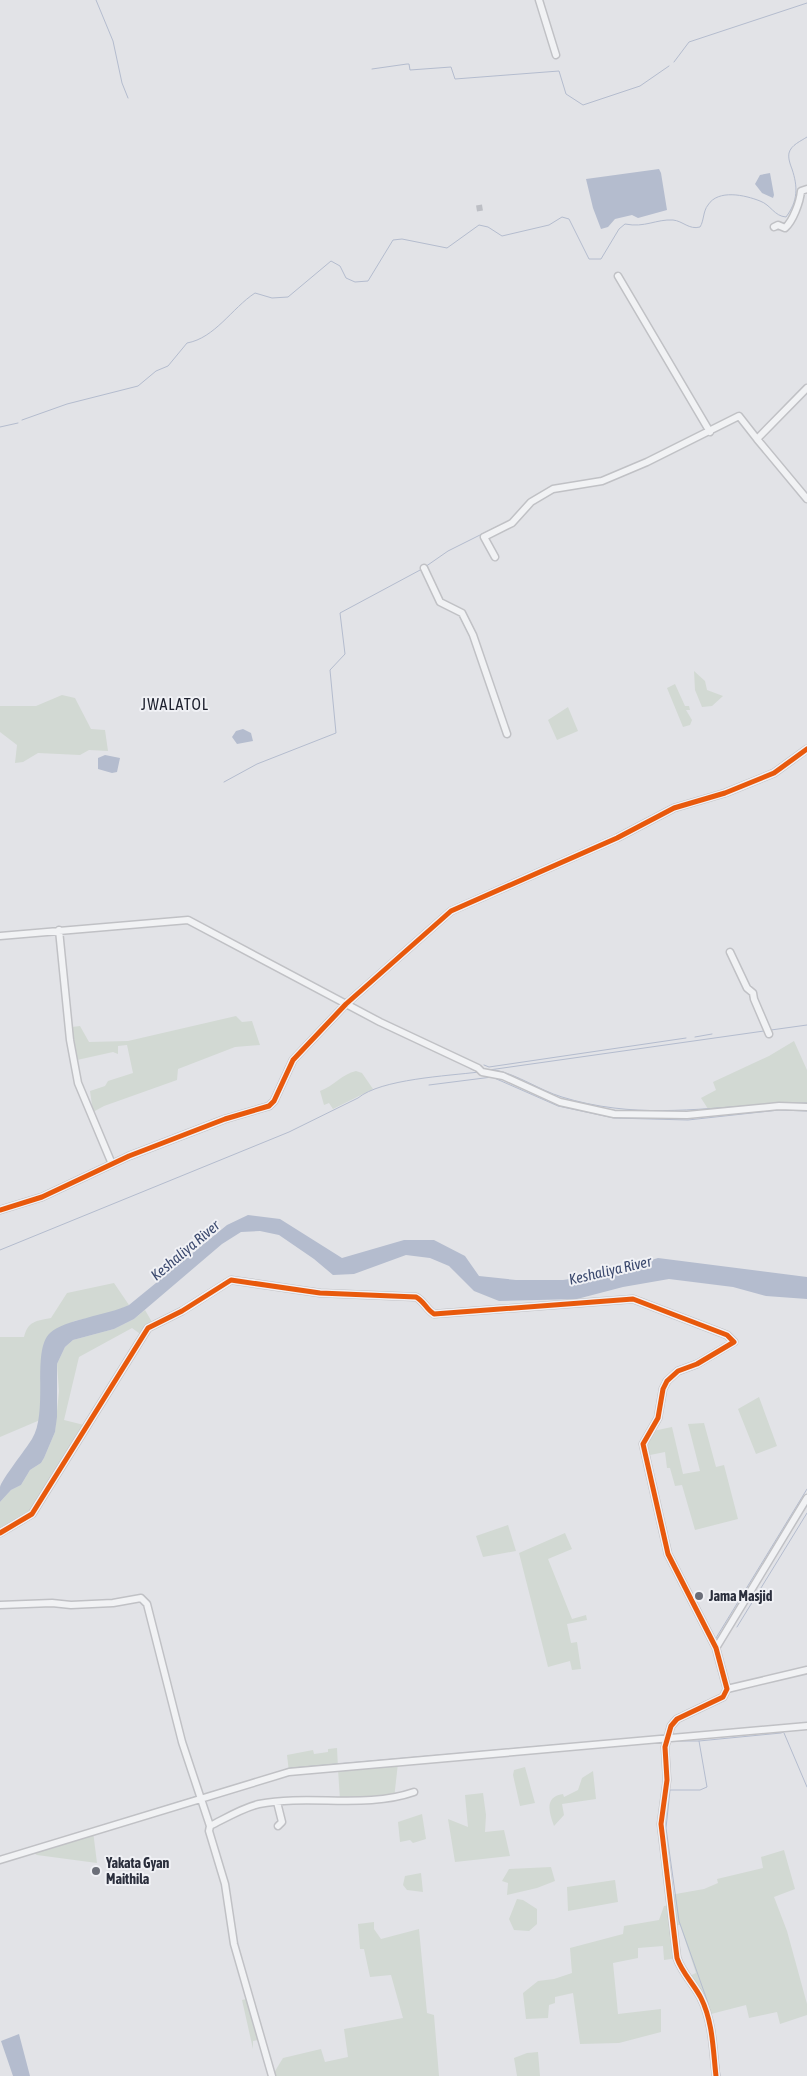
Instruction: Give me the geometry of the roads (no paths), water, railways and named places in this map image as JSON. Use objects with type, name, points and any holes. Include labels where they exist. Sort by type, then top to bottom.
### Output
[{"type":"street","points":[[539,0],[556,55]]},
{"type":"street","points":[[774,227],[778,224],[785,228],[789,224],[799,203],[802,191],[807,189]]},
{"type":"street","points":[[618,276],[710,432]]},
{"type":"street","points":[[757,439],[807,388]]},
{"type":"street","points":[[495,557],[484,537],[512,523],[531,502],[553,490],[602,481],[710,432],[739,416],[807,499]]},
{"type":"street","points":[[424,568],[440,602],[462,613],[473,635],[507,734]]},
{"type":"street","points":[[0,1210],[42,1197],[112,1164],[225,1119],[269,1106],[274,1101],[293,1060],[346,1004],[451,911],[617,838],[674,808],[725,794],[774,772],[807,749]]},
{"type":"street","points":[[0,936],[188,920],[380,1022],[487,1074],[493,1073],[503,1076],[560,1102],[614,1114],[668,1115],[779,1106],[807,1107]]},
{"type":"street","points":[[59,930],[70,1040],[78,1083],[112,1164]]},
{"type":"street","points":[[730,952],[746,988],[753,992],[754,999],[769,1031]]},
{"type":"street","points":[[0,1533],[32,1514],[148,1328],[182,1311],[231,1280],[320,1293],[416,1297],[434,1314],[633,1299],[717,1331],[734,1342],[697,1364],[678,1371],[667,1381],[663,1389],[658,1418],[643,1444],[668,1554],[716,1648],[727,1689],[723,1697],[677,1719],[671,1726],[664,1757],[667,1780],[661,1824],[676,1951],[680,1967],[694,1986],[708,2017],[716,2076]]},
{"type":"street","points":[[716,1648],[807,1498]]},
{"type":"street","points":[[0,1605],[113,1603],[133,1598],[144,1600],[147,1604],[182,1742],[210,1826],[209,1831],[225,1884],[234,1944],[272,2076]]},
{"type":"street","points":[[727,1689],[807,1670]]},
{"type":"street","points":[[0,1860],[289,1772],[807,1726]]},
{"type":"street","points":[[210,1826],[246,1808],[277,1802],[384,1800],[414,1792]]},
{"type":"street","points":[[277,1802],[282,1822],[278,1826]]},
{"type":"water","points":[[659,169],[667,210],[638,218],[632,215],[615,219],[608,227],[601,229],[593,208],[586,179]]},
{"type":"water","points":[[770,173],[773,198],[762,193],[755,184],[760,175]]},
{"type":"water","points":[[243,729],[251,733],[253,741],[237,744],[232,737],[236,731]]},
{"type":"water","points":[[105,755],[120,758],[117,772],[112,773],[98,769],[98,758]]},
{"type":"water","points":[[248,1215],[280,1219],[342,1258],[404,1240],[434,1240],[465,1256],[479,1276],[516,1280],[563,1280],[606,1274],[658,1258],[807,1277],[807,1299],[766,1296],[733,1287],[669,1279],[623,1287],[577,1299],[499,1301],[474,1291],[449,1266],[430,1258],[406,1255],[354,1274],[333,1275],[314,1259],[279,1235],[260,1231],[241,1232],[222,1244],[134,1319],[114,1329],[73,1340],[65,1347],[57,1364],[57,1417],[55,1432],[41,1463],[30,1470],[21,1485],[11,1490],[0,1502],[0,1487],[32,1439],[37,1427],[40,1398],[40,1367],[44,1342],[50,1333],[56,1328],[75,1321],[129,1305],[227,1225]]},
{"type":"water","points":[[19,2034],[30,2076],[13,2076],[1,2041]]},
{"type":"waterway","points":[[96,0],[113,41],[122,83],[128,98]]},
{"type":"waterway","points":[[674,62],[689,42],[807,3]]},
{"type":"waterway","points":[[372,69],[407,64],[409,64],[410,70],[451,67],[455,79],[559,71],[566,94],[583,105],[640,86],[669,66]]},
{"type":"waterway","points":[[22,420],[67,404],[138,386],[156,371],[168,366],[187,343],[197,340],[215,329],[255,293],[272,298],[288,297],[331,261],[340,266],[346,278],[355,282],[368,281],[393,240],[402,239],[447,248],[479,225],[488,227],[502,236],[549,225],[562,217],[569,219],[589,259],[601,259],[619,229],[625,224],[639,225],[673,220],[696,228],[700,227],[708,205],[712,200],[725,195],[740,195],[754,199],[764,203],[778,215],[786,217],[793,205],[796,194],[789,153],[794,145],[807,137]]},
{"type":"waterway","points":[[0,427],[18,423]]},
{"type":"waterway","points":[[425,567],[448,551],[498,526]]},
{"type":"waterway","points":[[224,782],[257,764],[336,733],[330,670],[345,654],[340,613],[422,569]]},
{"type":"waterway","points":[[771,1030],[807,1025]]},
{"type":"waterway","points":[[489,1070],[764,1031]]},
{"type":"waterway","points":[[695,1037],[712,1034]]},
{"type":"waterway","points":[[484,1065],[489,1067],[686,1038]]},
{"type":"waterway","points":[[471,1069],[478,1072]]},
{"type":"waterway","points":[[495,1070],[512,1075],[562,1097],[614,1108],[662,1111],[807,1103]]},
{"type":"waterway","points":[[0,1250],[289,1132],[382,1086],[415,1079],[479,1072]]},
{"type":"waterway","points":[[429,1085],[492,1077],[558,1106],[614,1118],[688,1120],[779,1110],[807,1111]]},
{"type":"waterway","points":[[716,1638],[807,1489]]},
{"type":"waterway","points":[[737,1627],[807,1513]]},
{"type":"waterway","points":[[800,1723],[807,1723]]},
{"type":"waterway","points":[[670,1741],[699,1741],[781,1733],[788,1730]]},
{"type":"waterway","points":[[784,1733],[807,1787]]},
{"type":"waterway","points":[[699,1741],[707,1787],[700,1790],[670,1790],[666,1828],[679,1921],[708,2003],[714,2031]]},
{"type":"waterway","points":[[202,1795],[291,1768],[565,1744]]},
{"type":"waterway","points":[[0,1857],[198,1796]]},
{"type":"waterway","points":[[716,2042],[720,2076]]},
{"type":"tunnel","points":[[479,205],[480,211]]},
{"type":"place","name":"Jama Masjid","points":[[699,1596]]},
{"type":"place","name":"Yakata Gyan Maithila","points":[[96,1871]]},
{"type":"district","name":"JWALATOL","points":[[175,704]]},
{"type":"water label","name":"Keshaliya River","points":[[185,1250]]},
{"type":"water label","name":"Keshaliya River","points":[[610,1270]]}]
